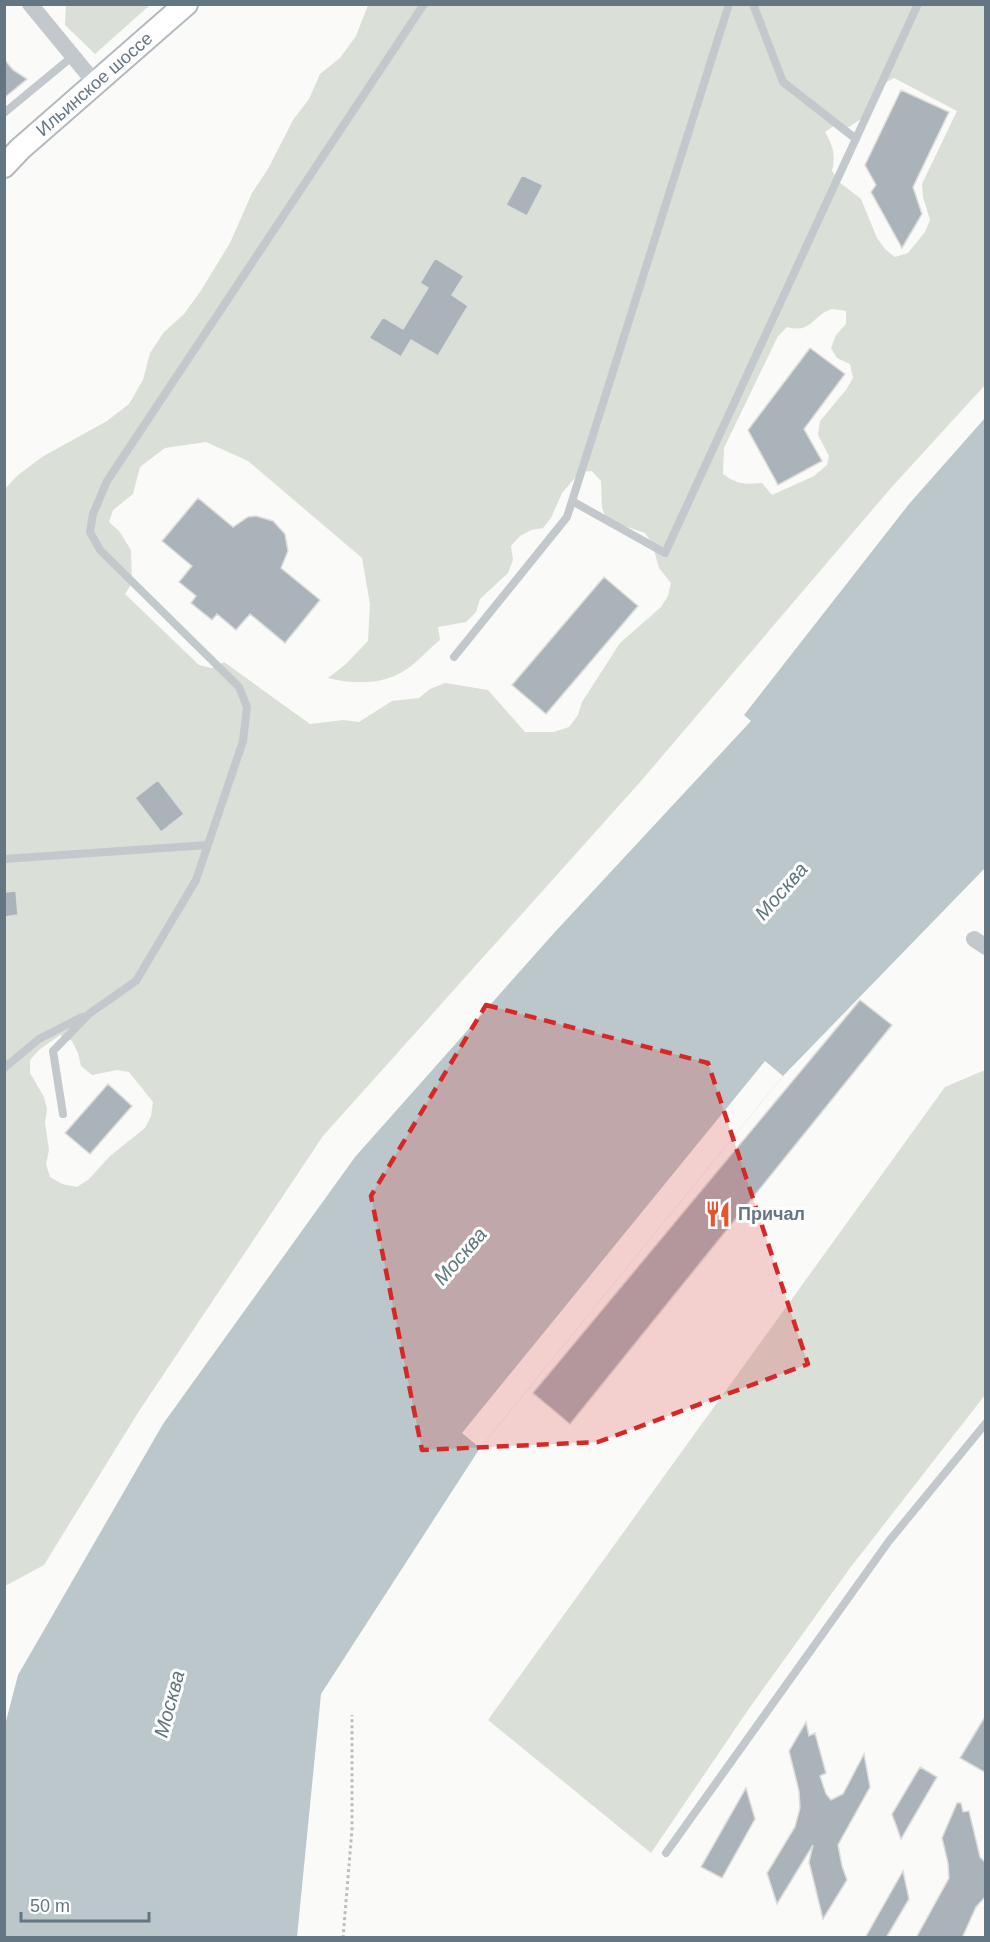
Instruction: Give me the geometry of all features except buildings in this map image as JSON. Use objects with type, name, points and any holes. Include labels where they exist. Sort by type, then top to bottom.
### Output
[{"type":"main road","name":"Ильинское шоссе","points":[[4,166],[20,149],[186,4]]},
{"type":"street","points":[[30,4],[95,83]]},
{"type":"lane","points":[[4,1068],[39,1039],[90,1013],[136,981],[196,880],[243,741],[247,707],[239,687],[100,549],[90,532],[93,514],[106,481],[424,4]]},
{"type":"lane","points":[[454,657],[567,517],[729,4]]},
{"type":"lane","points":[[753,4],[783,82],[856,139]]},
{"type":"lane","points":[[572,501],[665,553],[918,4]]},
{"type":"lane","points":[[4,113],[73,56]]},
{"type":"lane","points":[[4,859],[208,846]]},
{"type":"lane","points":[[63,1114],[53,1051],[90,1013]]},
{"type":"lane","points":[[666,1853],[889,1541],[986,1423]]},
{"type":"path","points":[[343,1938],[352,1829],[352,1715]]},
{"type":"highlighted area","points":[[486,1005],[708,1063],[808,1364],[598,1442],[422,1450],[371,1196]]},
{"type":"shaded area","points":[[66,4],[150,5],[95,54],[65,25]]},
{"type":"shaded area","points":[[368,5],[985,5],[985,385],[890,489],[641,781],[323,1136],[139,1411],[44,1565],[5,1586],[4,490],[18,475],[42,457],[107,421],[129,404],[143,380],[150,353],[164,332],[184,314],[200,292],[230,243],[252,193],[268,169],[293,120],[309,99],[320,74],[340,58],[356,36]],"holes":[[[894,78],[957,111],[922,184],[923,197],[930,220],[925,232],[908,253],[895,257],[877,238],[861,199],[839,182],[832,171],[833,151],[825,132],[835,125],[849,127],[861,119],[883,84]],[[832,309],[846,311],[846,324],[836,335],[831,348],[837,358],[850,364],[853,378],[820,421],[818,435],[829,456],[827,465],[814,476],[772,495],[762,483],[751,484],[732,480],[723,474],[724,448],[778,336],[787,327],[795,329],[807,326]],[[206,442],[248,461],[362,558],[370,604],[368,641],[346,664],[328,678],[350,682],[371,682],[392,677],[411,666],[440,640],[438,627],[466,622],[476,612],[480,599],[508,573],[513,560],[511,546],[520,536],[531,530],[543,528],[551,518],[562,493],[580,472],[592,471],[601,481],[602,508],[607,520],[645,533],[652,543],[659,568],[671,583],[668,596],[661,607],[620,643],[582,702],[578,715],[569,727],[554,732],[525,732],[488,690],[445,683],[430,689],[419,698],[392,701],[359,722],[344,720],[310,724],[224,662],[212,668],[199,665],[125,594],[132,583],[131,550],[119,531],[109,522],[113,510],[133,494],[140,467],[165,448]],[[60,1035],[72,1041],[81,1066],[92,1075],[117,1070],[129,1072],[153,1102],[151,1116],[145,1128],[110,1156],[89,1179],[77,1187],[62,1184],[50,1177],[46,1164],[49,1150],[45,1123],[47,1109],[44,1097],[30,1073],[30,1060],[39,1050]]]},
{"type":"shaded area","points":[[985,1070],[985,1395],[850,1568],[748,1710],[651,1853],[488,1720],[945,1087]]},
{"type":"water","name":"Москва","points":[[985,418],[985,868],[783,1076],[480,1448],[321,1694],[297,1937],[5,1938],[5,1725],[18,1675],[163,1424],[355,1157],[554,933],[751,721],[744,715],[909,504]]},
{"type":"pier","points":[[765,1061],[783,1076],[480,1448],[462,1433]]},
{"type":"place","name":"Причал","points":[[718,1214]]}]
